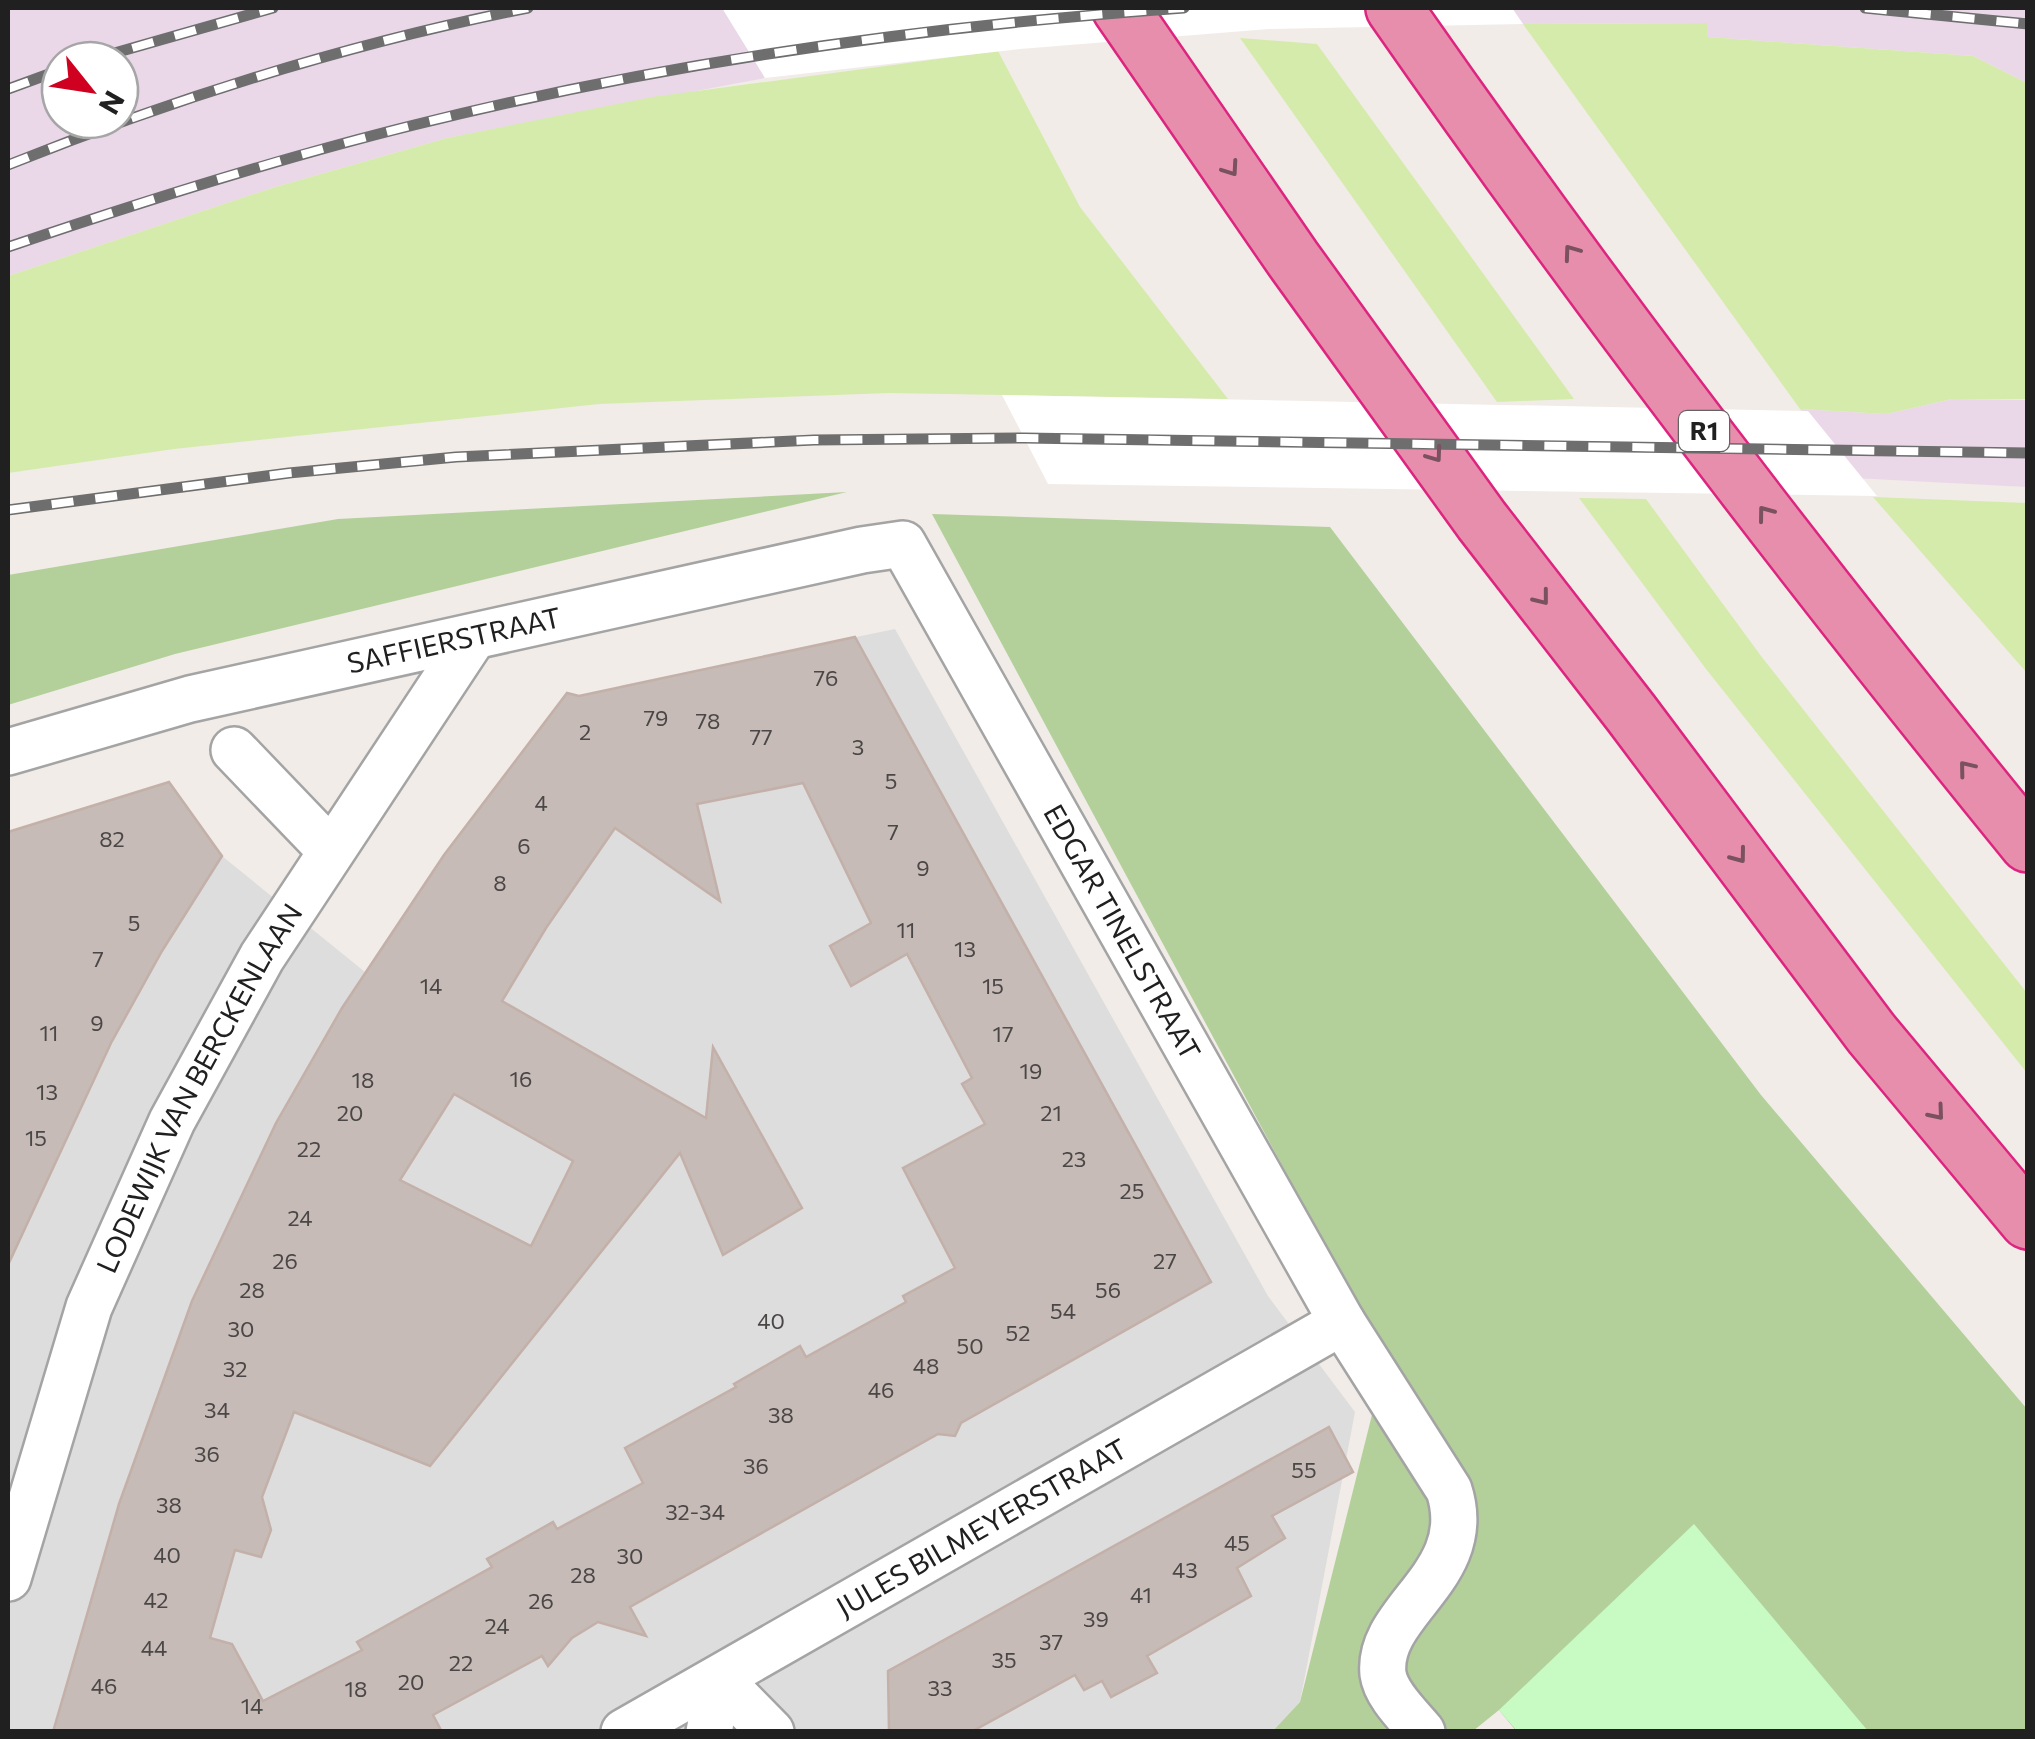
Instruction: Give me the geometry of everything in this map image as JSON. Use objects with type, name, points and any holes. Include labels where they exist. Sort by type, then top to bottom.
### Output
[{"type":"highway","points":[[1120,8],[1282,244],[1482,521],[1871,1034],[2028,1221]]},
{"type":"highway","name":"R1","points":[[1394,8],[1813,577],[2028,844]]},
{"type":"street","name":"SAFFIERSTRAAT","points":[[8,752],[190,699],[903,544]]},
{"type":"street","name":"EDGAR TINELSTRAAT","points":[[903,544],[1342,1322],[1449,1490],[1456,1510],[1454,1537],[1442,1564],[1386,1647],[1383,1675],[1396,1701],[1422,1732]]},
{"type":"street","name":"LODEWIJK VAN BERCKENLAAN","points":[[8,1578],[89,1307],[172,1121],[262,957],[472,638]]},
{"type":"street","points":[[234,750],[330,850]]},
{"type":"street","name":"JULES BILMEYERSTRAAT","points":[[624,1732],[1342,1322]]},
{"type":"street","points":[[709,1732],[719,1679]]},
{"type":"street","points":[[719,1679],[771,1732]]},
{"type":"shaded area","points":[[8,8],[723,8],[765,78],[447,138],[272,188],[8,276]]},
{"type":"shaded area","points":[[1512,8],[2027,8],[2027,83],[1973,56],[1708,37],[1706,23],[1523,24]]},
{"type":"shaded area","points":[[1952,399],[2027,400],[2027,487],[1853,478],[1800,409],[1886,414]]},
{"type":"shaded area","points":[[895,629],[1268,1296],[1355,1412],[1300,1702],[1273,1732],[8,1732],[8,832],[169,782],[222,856],[365,972],[436,866],[563,698],[573,694],[601,695],[623,685]]},
{"type":"green space","points":[[1707,23],[1708,37],[1973,56],[2027,83],[2027,399],[1952,399],[1886,414],[1800,409],[1523,24]]},
{"type":"green space","points":[[1240,38],[1317,44],[1574,399],[1497,402]]},
{"type":"green space","points":[[998,51],[1080,207],[1228,399],[889,393],[599,404],[174,449],[8,473],[8,276],[272,188],[447,138],[652,97]]},
{"type":"green space","points":[[847,492],[175,654],[8,705],[8,575],[338,519]]},
{"type":"green space","points":[[1873,497],[2027,503],[2027,673]]},
{"type":"green space","points":[[1579,498],[1646,499],[1761,656],[2027,993],[2027,1073],[1706,669]]},
{"type":"green space","points":[[932,514],[1330,527],[1761,1095],[2027,1409],[2027,1731],[1517,1732],[1499,1710],[1473,1731],[1273,1731],[1300,1702],[1386,1359]]},
{"type":"green space","points":[[1694,1524],[1868,1731],[1517,1731],[1499,1710]]},
{"type":"pier","points":[[722,8],[1512,8],[1523,24],[1269,29],[1020,49],[765,78]]},
{"type":"pier","points":[[1002,395],[1808,411],[1877,496],[1048,484]]},
{"type":"building","points":[[855,637],[1211,1282],[961,1423],[955,1436],[938,1434],[630,1607],[646,1636],[598,1622],[572,1638],[548,1666],[542,1656],[433,1715],[442,1732],[53,1732],[119,1504],[192,1301],[276,1123],[342,1008],[444,855],[567,693],[579,696]],"holes":[[[803,783],[871,923],[830,946],[851,986],[907,954],[972,1078],[962,1084],[985,1124],[903,1168],[955,1268],[903,1296],[906,1302],[806,1357],[800,1346],[734,1384],[736,1387],[625,1448],[643,1483],[557,1529],[553,1522],[487,1559],[492,1567],[357,1642],[362,1650],[263,1701],[232,1644],[210,1638],[235,1550],[261,1557],[271,1530],[262,1497],[294,1412],[430,1466],[680,1153],[723,1255],[802,1208],[713,1047],[706,1118],[502,1001],[546,928],[615,828],[720,901],[697,804]],[[454,1094],[573,1161],[531,1246],[400,1180]]]},
{"type":"building","points":[[169,782],[222,856],[162,951],[111,1043],[8,1265],[8,832]]},
{"type":"building","points":[[1329,1427],[1353,1472],[1272,1516],[1285,1538],[1237,1568],[1251,1596],[1147,1656],[1157,1673],[1111,1697],[1102,1681],[1084,1690],[1075,1675],[971,1732],[889,1732],[888,1671]]},
{"type":"railway","points":[[140,46],[273,8]]},
{"type":"railway","points":[[8,165],[264,74],[395,38],[528,8]]},
{"type":"railway","points":[[8,247],[311,152],[604,83],[893,36],[1184,8]]},
{"type":"railway","points":[[1865,8],[2028,24]]},
{"type":"railway","points":[[8,89],[40,77]]},
{"type":"railway","points":[[8,510],[289,473],[456,457],[814,440],[1024,438],[2028,453]]}]
